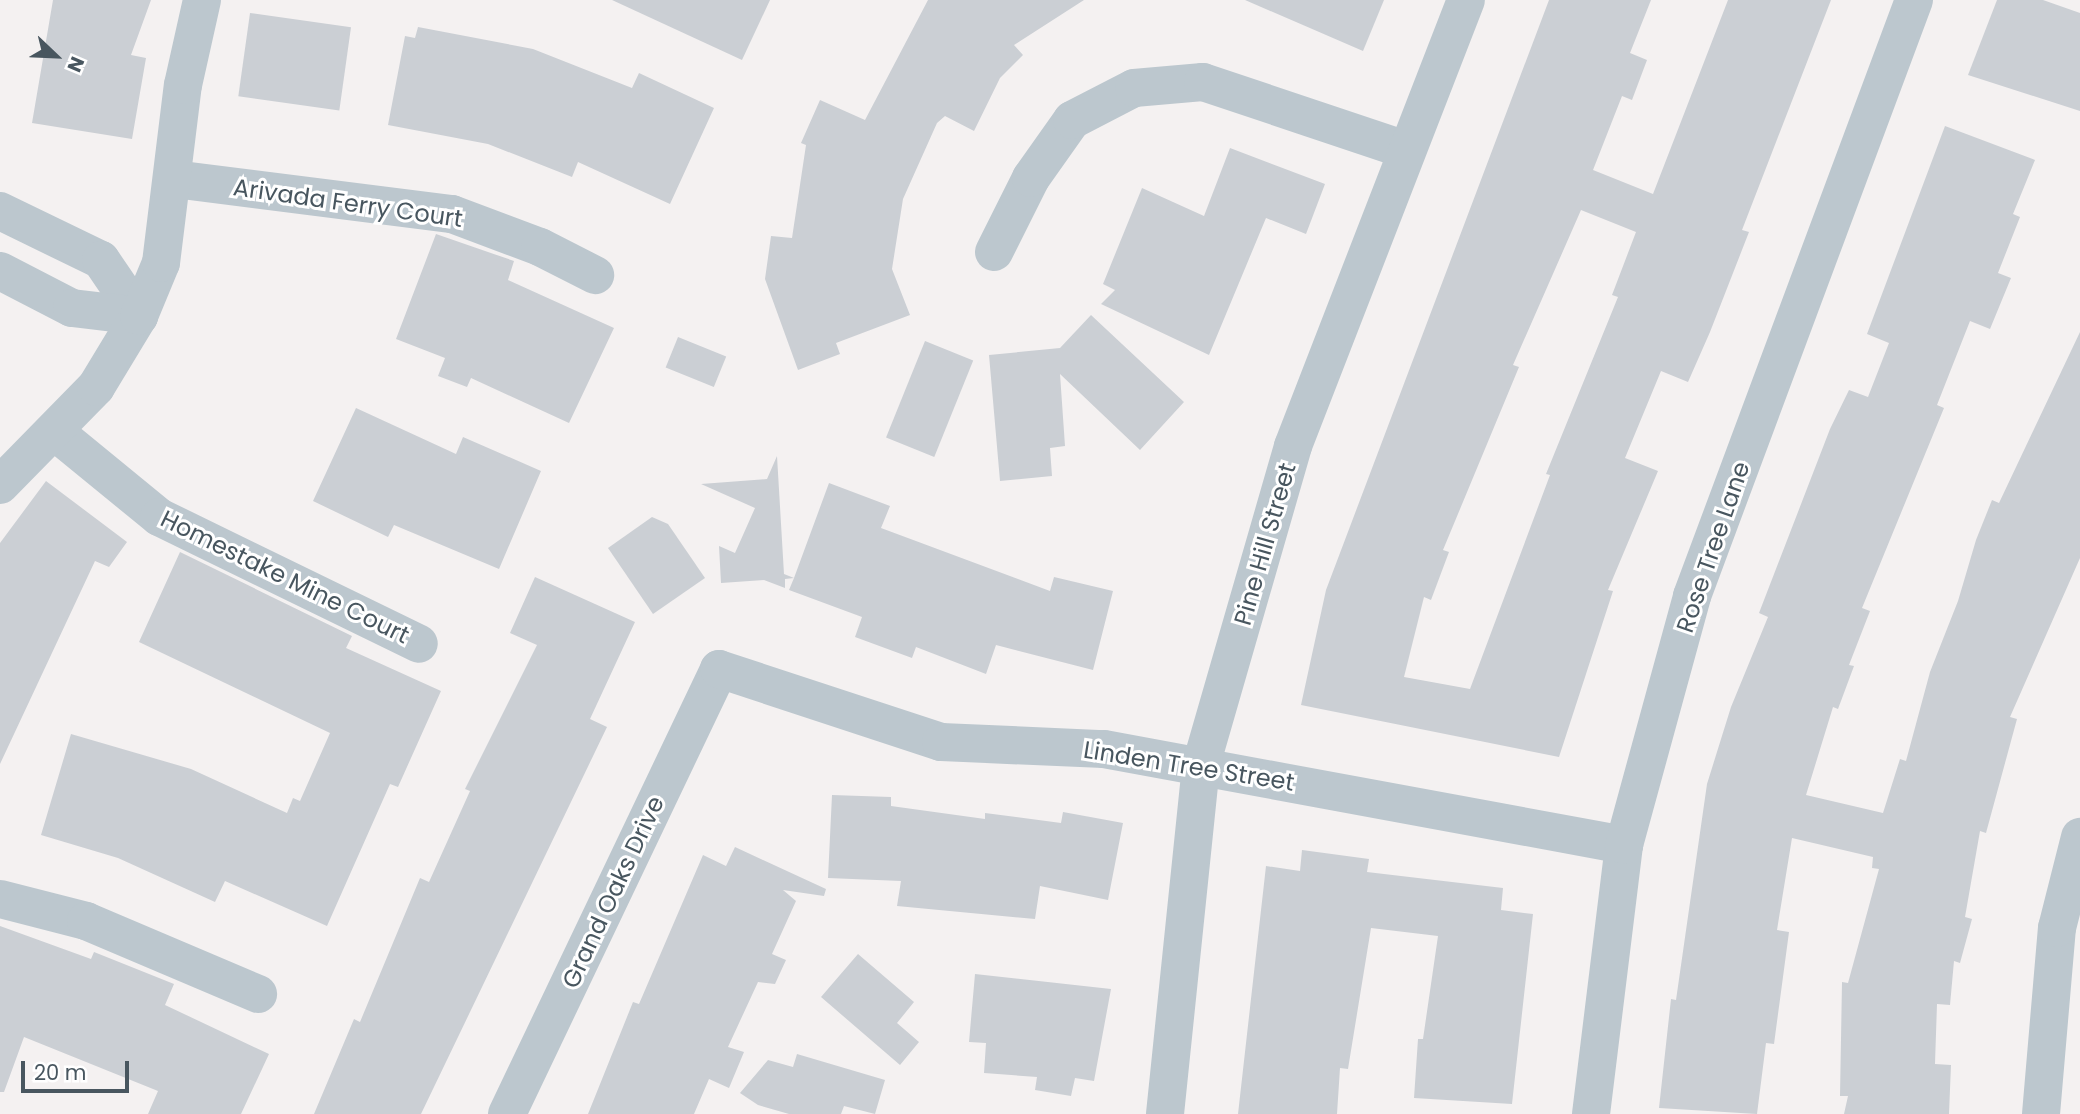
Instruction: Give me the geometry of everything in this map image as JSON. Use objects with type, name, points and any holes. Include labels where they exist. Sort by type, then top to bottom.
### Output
[{"type":"street","points":[[0,485],[96,387],[139,316],[161,262],[174,179],[183,86],[202,0]]},
{"type":"street","name":"Pine Hill Street","points":[[1166,1114],[1201,765],[1293,446],[1465,0]]},
{"type":"street","name":"Rose Tree Lane","points":[[1591,1114],[1623,845],[1692,596],[1914,0]]},
{"type":"street","points":[[994,252],[1031,178],[1072,120],[1134,88],[1203,82],[1406,150]]},
{"type":"street","name":"Arivada Ferry Court","points":[[174,179],[452,214],[540,247],[594,275]]},
{"type":"street","points":[[0,211],[101,260],[139,316]]},
{"type":"street","points":[[45,294],[67,244]]},
{"type":"street","points":[[0,271],[72,308],[139,316]]},
{"type":"street","name":"Homestake Mine Court","points":[[54,431],[159,517],[419,644]]},
{"type":"street","name":"Linden Tree Street","points":[[719,669],[941,742],[1104,749],[1623,845]]},
{"type":"street","name":"Grand Oaks Drive","points":[[507,1114],[719,669]]},
{"type":"street","points":[[2041,1114],[2080,838]]},
{"type":"street","points":[[0,899],[86,921],[258,994]]},
{"type":"building","points":[[53,0],[151,0],[131,55],[146,58],[132,139],[32,123]]},
{"type":"building","points":[[612,0],[770,0],[742,60]]},
{"type":"building","points":[[928,0],[1084,0],[1014,45],[1023,55],[1000,78],[974,131],[945,116],[937,123],[903,199],[892,269],[910,315],[836,343],[840,354],[798,370],[765,279],[771,236],[792,238],[806,145],[801,143],[820,100],[865,120]]},
{"type":"building","points":[[1245,0],[1384,0],[1363,51]]},
{"type":"building","points":[[1549,0],[1651,0],[1630,53],[1647,60],[1632,100],[1622,96],[1593,170],[1653,194],[1728,0],[1831,0],[1742,230],[1749,232],[1688,382],[1661,371],[1625,458],[1658,471],[1608,590],[1613,591],[1559,757],[1301,705],[1326,590]],"holes":[[[1581,210],[1636,232],[1612,295],[1618,297],[1546,474],[1550,475],[1470,689],[1404,677],[1424,597],[1431,600],[1449,552],[1443,550],[1519,367],[1513,365]]]},
{"type":"building","points":[[1997,0],[2043,0],[2080,13],[2080,111],[1968,75]]},
{"type":"building","points":[[250,13],[351,27],[339,110],[238,96]]},
{"type":"building","points":[[418,27],[533,49],[632,88],[639,73],[714,108],[670,204],[578,162],[572,177],[488,144],[388,125],[405,36],[415,38]]},
{"type":"building","points":[[1945,126],[2035,160],[2013,214],[2020,217],[1998,273],[2011,278],[1990,329],[1970,321],[1937,405],[1944,408],[1862,608],[1870,611],[1849,665],[1854,666],[1838,709],[1833,707],[1806,795],[1883,813],[1900,759],[1906,761],[1930,672],[1958,601],[1976,540],[1992,500],[1999,503],[2080,332],[2080,558],[2010,717],[2017,719],[1986,833],[1980,831],[1965,917],[1972,919],[1960,963],[1954,961],[1950,1005],[1937,1004],[1935,1064],[1951,1065],[1949,1114],[1844,1114],[1848,1096],[1840,1096],[1842,982],[1848,983],[1879,869],[1872,868],[1873,857],[1792,838],[1777,930],[1789,932],[1774,1044],[1766,1043],[1757,1114],[1659,1108],[1671,999],[1676,1000],[1707,784],[1731,707],[1768,617],[1759,613],[1830,429],[1849,390],[1868,397],[1889,343],[1867,334]]},
{"type":"building","points":[[1230,148],[1325,184],[1306,234],[1266,218],[1209,355],[1101,304],[1115,290],[1103,284],[1142,188],[1204,216]]},
{"type":"building","points":[[436,234],[514,261],[508,280],[614,328],[569,423],[471,378],[467,387],[438,376],[445,358],[396,339]]},
{"type":"building","points":[[1091,315],[1184,402],[1140,450],[1060,374],[1065,446],[1050,448],[1052,476],[1000,481],[989,355],[1060,348]]},
{"type":"building","points":[[678,337],[726,356],[714,387],[666,368]]},
{"type":"building","points":[[925,341],[973,360],[934,457],[886,437]]},
{"type":"building","points":[[356,408],[456,454],[463,437],[541,471],[499,569],[394,525],[388,537],[313,501]]},
{"type":"building","points":[[777,456],[784,574],[794,578],[785,579],[785,588],[764,580],[721,583],[719,546],[735,553],[755,508],[701,484],[767,479]]},
{"type":"building","points":[[46,481],[127,542],[109,567],[95,561],[0,764],[0,543]]},
{"type":"building","points":[[829,483],[890,506],[881,528],[1050,591],[1054,577],[1113,591],[1093,670],[996,645],[986,674],[916,647],[912,658],[855,637],[862,617],[789,590]]},
{"type":"building","points":[[652,517],[668,524],[705,578],[653,614],[608,548]]},
{"type":"building","points":[[180,552],[352,636],[346,648],[441,691],[398,787],[390,784],[327,926],[225,881],[215,902],[118,858],[41,835],[71,734],[191,769],[287,813],[293,798],[300,801],[330,733],[139,642]]},
{"type":"building","points":[[535,577],[635,622],[590,719],[607,727],[421,1114],[314,1114],[354,1019],[360,1022],[420,878],[429,882],[470,791],[465,789],[537,645],[510,633]]},
{"type":"building","points":[[832,795],[891,797],[891,806],[985,819],[985,813],[1061,823],[1063,812],[1123,823],[1108,900],[1040,886],[1035,919],[897,906],[901,881],[828,878]]},
{"type":"building","points":[[735,847],[826,889],[824,896],[783,890],[796,901],[772,954],[786,960],[775,984],[758,982],[728,1047],[744,1052],[729,1088],[709,1079],[694,1114],[588,1114],[633,1002],[639,1004],[703,855],[726,866]]},
{"type":"building","points":[[1302,850],[1369,859],[1367,872],[1503,888],[1501,910],[1533,914],[1512,1104],[1414,1098],[1418,1039],[1423,1039],[1438,936],[1371,928],[1348,1069],[1340,1068],[1337,1114],[1238,1114],[1266,866],[1300,871]]},
{"type":"building","points":[[0,926],[91,959],[94,952],[174,984],[165,1005],[269,1054],[241,1114],[148,1114],[158,1091],[24,1037],[4,1092],[0,1092]]},
{"type":"building","points":[[858,954],[914,1002],[897,1023],[919,1042],[900,1065],[821,997]]},
{"type":"building","points":[[975,974],[1111,989],[1094,1081],[1075,1078],[1071,1096],[1035,1090],[1037,1077],[984,1073],[986,1043],[969,1042]]},
{"type":"building","points":[[797,1054],[885,1080],[875,1114],[844,1106],[841,1114],[789,1114],[758,1105],[740,1093],[768,1060],[793,1067]]}]
